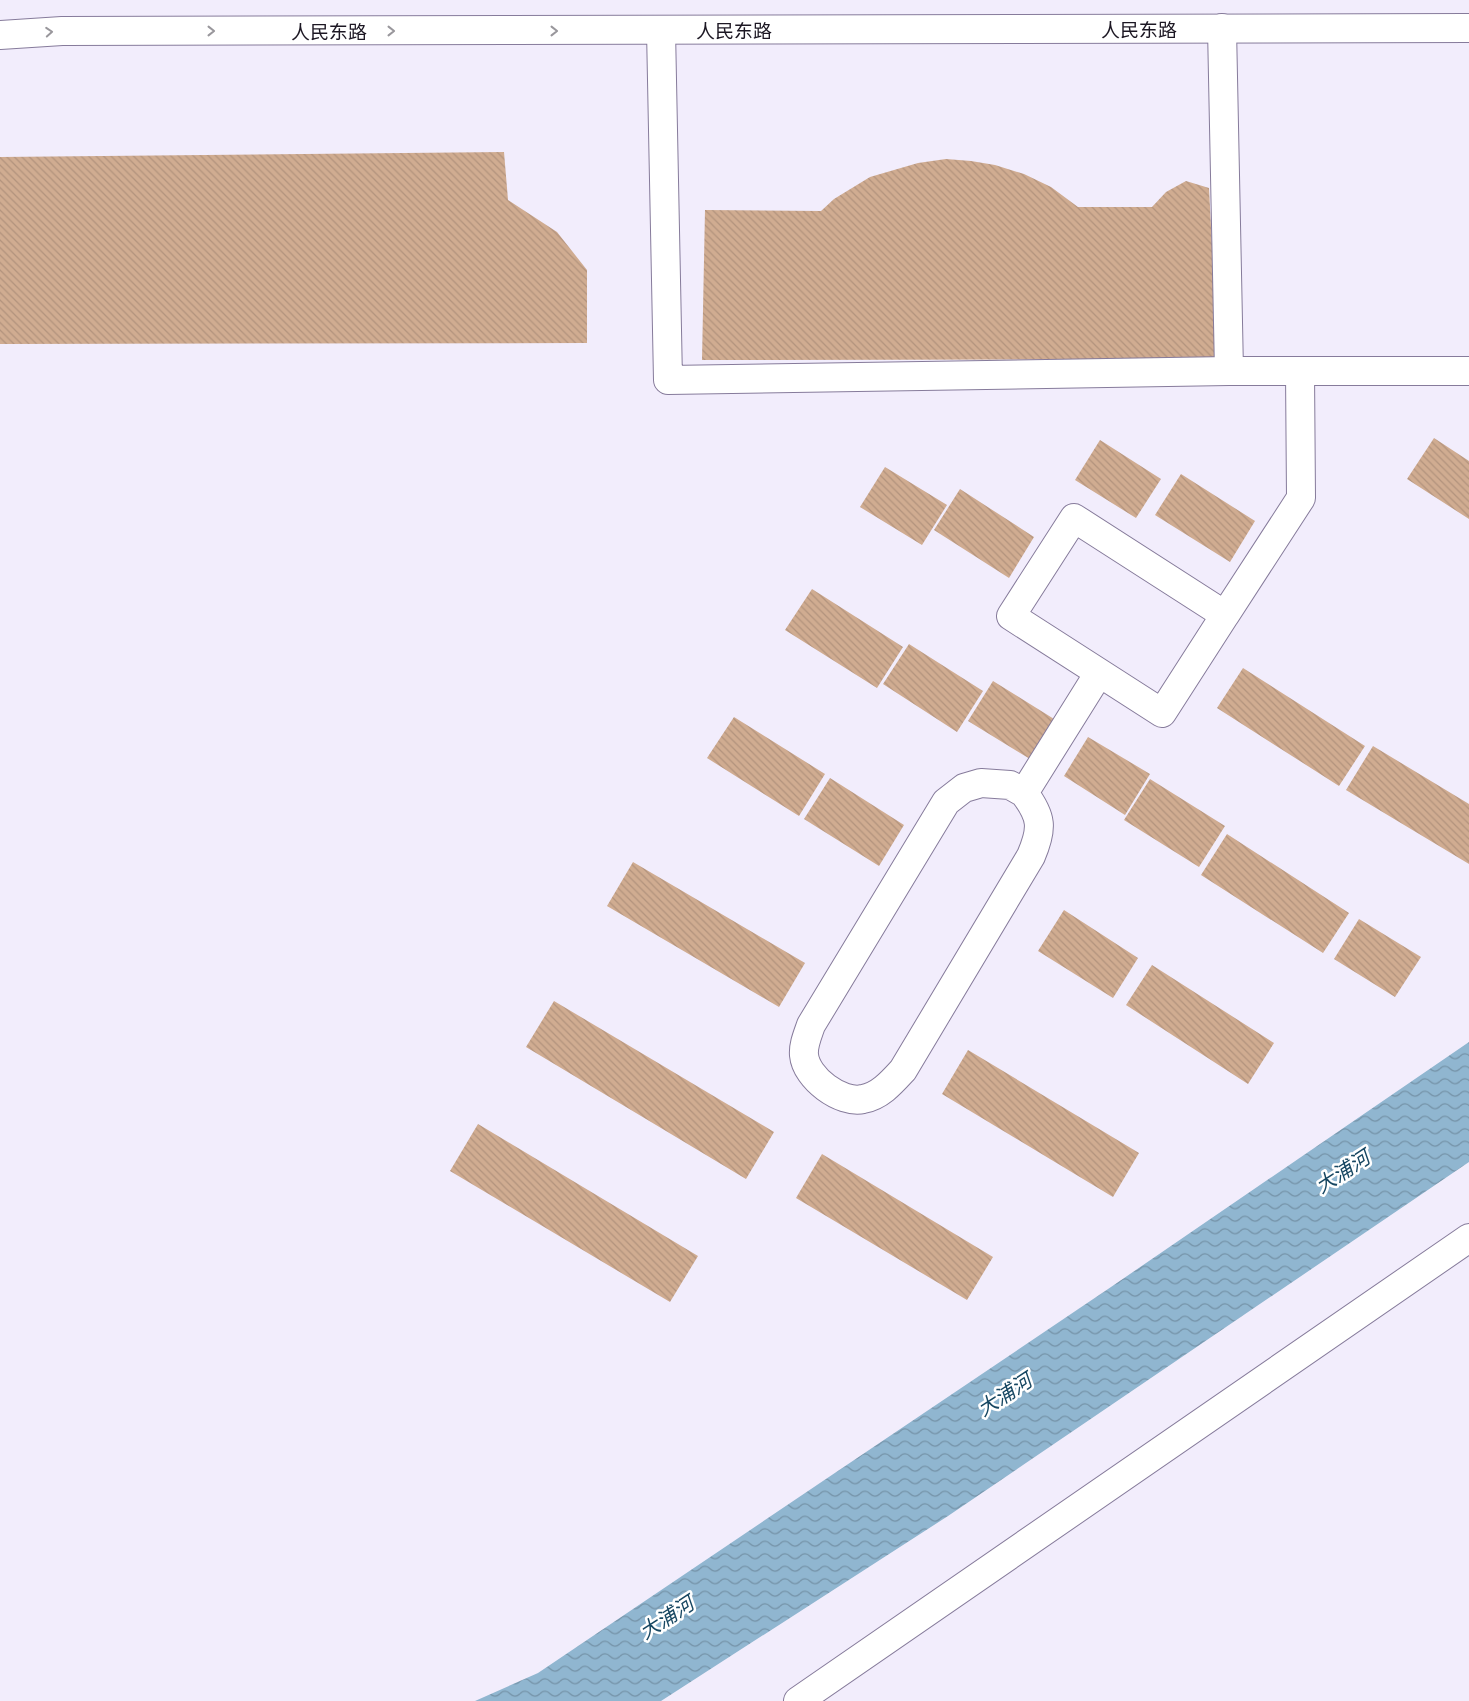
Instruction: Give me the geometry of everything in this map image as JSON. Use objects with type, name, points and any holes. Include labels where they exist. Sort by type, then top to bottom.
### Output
[{"type":"street","points":[[1222,28],[1229,371]]},
{"type":"street","name":"人民东路","points":[[0,35],[62,31],[1469,28]]},
{"type":"street","points":[[661,30],[668,380],[1229,371],[1469,371]]},
{"type":"street","points":[[1225,615],[1074,518],[1011,616],[1162,713],[1301,498],[1300,372]]},
{"type":"street","points":[[1024,793],[1099,673]]},
{"type":"street","points":[[981,784],[1010,785],[1024,793],[1036,809],[1039,823],[1038,838],[1031,856],[903,1070],[879,1093],[863,1099],[846,1099],[819,1082],[810,1071],[804,1056],[806,1040],[811,1025],[946,802],[964,788],[981,784]]},
{"type":"street","points":[[798,1701],[1469,1238]]},
{"type":"water","name":"大浦河","points":[[1469,1042],[1469,1162],[948,1516],[661,1701],[475,1701],[538,1673],[1111,1287]]},
{"type":"building","points":[[504,152],[508,200],[557,232],[587,270],[587,343],[0,344],[0,157]]},
{"type":"building","points":[[946,159],[995,165],[1024,174],[1051,187],[1078,207],[1152,207],[1166,192],[1186,181],[1209,188],[1218,359],[702,360],[705,210],[821,211],[834,199],[870,177],[918,163]]},
{"type":"building","points":[[1434,438],[1469,461],[1469,519],[1407,479]]},
{"type":"building","points":[[1100,440],[1161,479],[1136,518],[1075,480]]},
{"type":"building","points":[[885,467],[947,505],[922,545],[860,507]]},
{"type":"building","points":[[1181,474],[1255,521],[1230,562],[1155,515]]},
{"type":"building","points":[[960,489],[1034,537],[1009,578],[934,530]]},
{"type":"building","points":[[812,589],[903,647],[877,688],[785,630]]},
{"type":"building","points":[[909,644],[983,691],[957,732],[883,684]]},
{"type":"building","points":[[1243,668],[1365,746],[1339,786],[1217,708]]},
{"type":"building","points":[[993,681],[1054,719],[1030,759],[968,721]]},
{"type":"building","points":[[734,717],[825,774],[799,816],[707,758]]},
{"type":"building","points":[[1088,737],[1150,774],[1125,815],[1064,776]]},
{"type":"building","points":[[1373,746],[1469,804],[1469,864],[1346,790]]},
{"type":"building","points":[[830,778],[904,825],[879,866],[804,819]]},
{"type":"building","points":[[1150,779],[1225,826],[1199,867],[1124,820]]},
{"type":"building","points":[[1227,834],[1349,913],[1323,953],[1201,875]]},
{"type":"building","points":[[633,862],[805,963],[779,1007],[607,906]]},
{"type":"building","points":[[1064,910],[1138,958],[1113,998],[1038,951]]},
{"type":"building","points":[[1359,919],[1421,957],[1395,997],[1334,959]]},
{"type":"building","points":[[1152,965],[1274,1043],[1248,1084],[1126,1005]]},
{"type":"building","points":[[554,1001],[774,1132],[746,1179],[526,1047]]},
{"type":"building","points":[[968,1050],[1139,1153],[1113,1197],[942,1094]]},
{"type":"building","points":[[478,1124],[698,1256],[670,1302],[450,1171]]},
{"type":"building","points":[[822,1154],[993,1257],[967,1300],[796,1198]]}]
